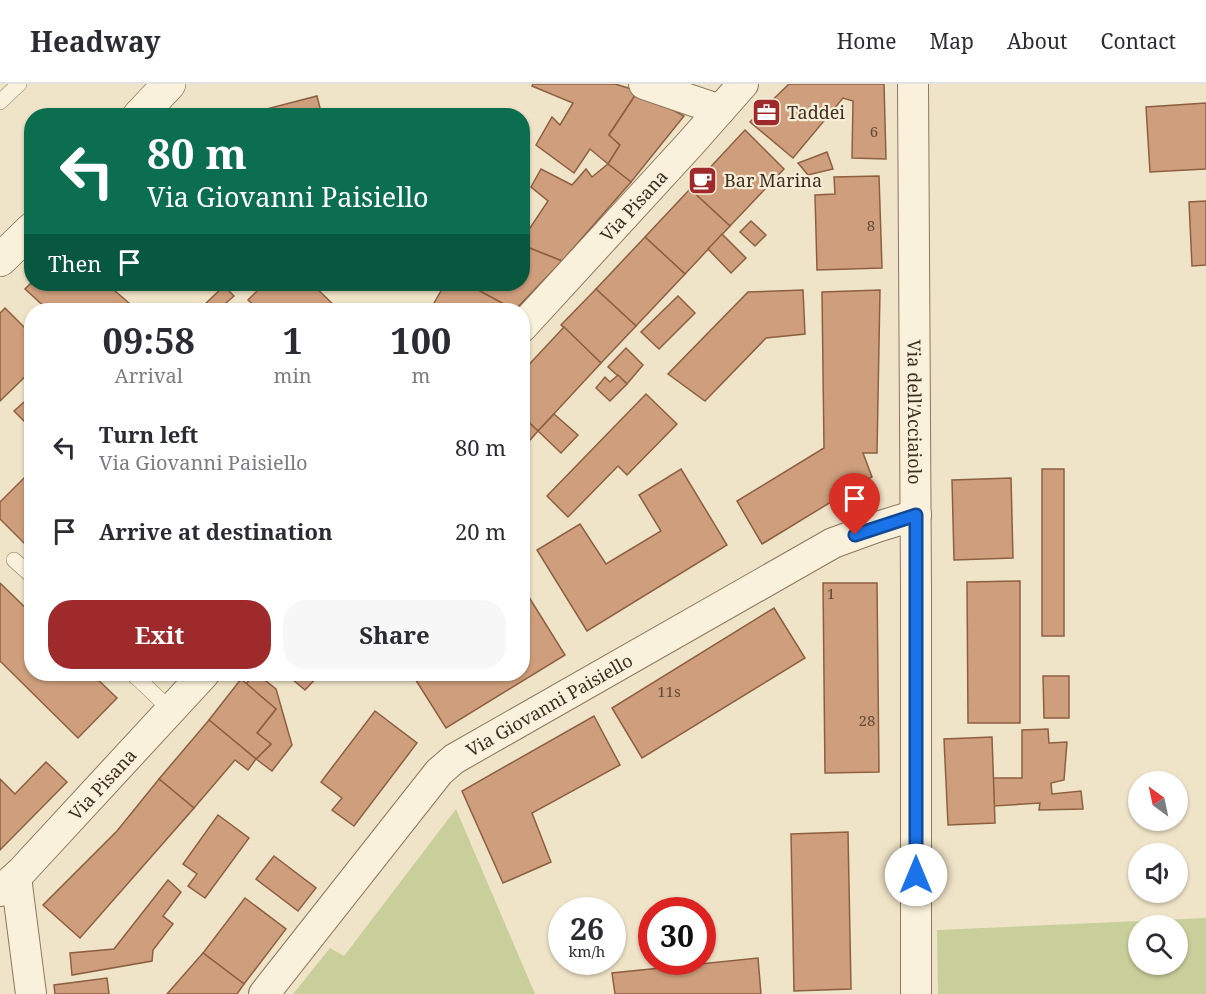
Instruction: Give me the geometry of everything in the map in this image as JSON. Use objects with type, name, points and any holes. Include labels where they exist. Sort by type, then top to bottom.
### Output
[{"type":"main road","points":[[146,108],[169,84]]},
{"type":"main road","points":[[0,260],[24,237]]},
{"type":"street","points":[[644,84],[720,110]]},
{"type":"street","name":"Via Pisana","points":[[530,318],[743,84]]},
{"type":"street","name":"Via dell'Acciaiolo","points":[[913,84],[916,994]]},
{"type":"street","name":"Via Giovanni Paisiello","points":[[264,994],[439,772],[454,759],[833,543],[916,515]]},
{"type":"street","name":"Via Pisana","points":[[8,884],[198,681]]},
{"type":"street","points":[[8,884],[31,994]]},
{"type":"lane","points":[[0,102],[19,84]]},
{"type":"lane","points":[[14,560],[24,569]]},
{"type":"lane","points":[[140,681],[171,710]]},
{"type":"green space","points":[[456,809],[535,994],[293,994],[330,948],[344,956]]},
{"type":"green space","points":[[1206,918],[1206,994],[938,994],[937,930],[1128,921],[1128,975],[1188,975],[1188,919]]},
{"type":"building","points":[[533,84],[615,84],[638,91],[609,135],[620,145],[608,164],[590,149],[574,173],[536,145],[552,117],[560,125],[573,103],[532,86]]},
{"type":"building","points":[[789,84],[884,84],[886,159],[852,158],[853,101],[843,98],[793,158],[750,122]]},
{"type":"building","points":[[638,91],[684,116],[631,182],[608,164],[620,145],[609,135]]},
{"type":"building","points":[[317,96],[320,108],[270,108]]},
{"type":"building","points":[[1206,103],[1206,169],[1150,172],[1146,107]]},
{"type":"building","points":[[745,130],[784,169],[730,226],[690,189]]},
{"type":"building","points":[[827,152],[833,169],[808,175],[798,163]]},
{"type":"building","points":[[608,164],[631,182],[562,261],[530,248],[530,228],[548,201],[531,187],[541,169],[572,185],[586,169],[592,177]]},
{"type":"building","points":[[879,176],[882,268],[817,270],[815,195],[835,194],[834,177]]},
{"type":"building","points":[[690,189],[730,226],[685,274],[645,237]]},
{"type":"building","points":[[1206,201],[1206,265],[1192,266],[1189,202]]},
{"type":"building","points":[[751,221],[766,235],[755,246],[740,232]]},
{"type":"building","points":[[722,234],[746,258],[731,273],[708,249]]},
{"type":"building","points":[[645,237],[685,274],[636,326],[596,289]]},
{"type":"building","points":[[530,248],[562,261],[522,303],[502,303],[480,291],[530,291]]},
{"type":"building","points":[[596,289],[636,326],[601,363],[561,325]]},
{"type":"building","points":[[803,290],[805,334],[766,338],[705,401],[668,374],[748,292]]},
{"type":"building","points":[[880,290],[877,453],[863,453],[872,477],[762,544],[737,501],[824,448],[822,292]]},
{"type":"building","points":[[27,291],[115,291],[129,303],[40,303]]},
{"type":"building","points":[[219,291],[229,291],[234,296],[226,303],[206,303]]},
{"type":"building","points":[[257,291],[319,291],[332,303],[251,303],[248,300]]},
{"type":"building","points":[[441,291],[480,291],[502,303],[434,303]]},
{"type":"building","points":[[678,296],[695,313],[659,349],[641,332]]},
{"type":"building","points":[[5,308],[24,327],[24,378],[0,401],[0,313]]},
{"type":"building","points":[[564,327],[601,363],[538,431],[530,424],[530,363]]},
{"type":"building","points":[[626,348],[643,365],[627,384],[608,367]]},
{"type":"building","points":[[618,375],[627,384],[610,401],[596,388],[605,377],[610,382]]},
{"type":"building","points":[[646,394],[677,424],[627,475],[618,466],[568,517],[547,496]]},
{"type":"building","points":[[24,402],[24,421],[14,411]]},
{"type":"building","points":[[554,414],[578,435],[561,453],[538,431]]},
{"type":"building","points":[[530,424],[538,431],[530,440]]},
{"type":"building","points":[[681,469],[727,545],[587,631],[537,550],[580,524],[606,564],[661,531],[639,495]]},
{"type":"building","points":[[1042,469],[1064,469],[1064,636],[1042,636]]},
{"type":"building","points":[[24,478],[24,543],[0,519],[0,502]]},
{"type":"building","points":[[1011,478],[1013,558],[954,560],[952,480]]},
{"type":"building","points":[[1020,581],[1020,723],[968,723],[967,582]]},
{"type":"building","points":[[0,583],[24,606],[24,681],[99,681],[117,698],[78,738],[0,661]]},
{"type":"building","points":[[823,583],[877,583],[879,772],[825,773]]},
{"type":"building","points":[[530,599],[565,655],[530,676]]},
{"type":"building","points":[[774,608],[805,658],[642,758],[612,708]]},
{"type":"building","points":[[1043,676],[1069,676],[1069,718],[1044,718]]},
{"type":"building","points":[[239,681],[243,681],[276,709],[257,733],[271,744],[256,759],[209,720]]},
{"type":"building","points":[[248,681],[266,681],[276,689],[292,745],[272,771],[256,759],[271,744],[257,733],[276,709],[246,684]]},
{"type":"building","points":[[294,681],[313,681],[305,690]]},
{"type":"building","points":[[416,681],[523,681],[446,728]]},
{"type":"building","points":[[375,711],[417,743],[354,826],[332,810],[342,798],[321,782]]},
{"type":"building","points":[[594,716],[620,765],[532,813],[551,862],[503,883],[462,791]]},
{"type":"building","points":[[209,720],[256,759],[248,770],[235,760],[194,808],[159,779]]},
{"type":"building","points":[[1048,729],[1049,743],[1067,742],[1064,780],[1051,783],[1052,794],[1081,791],[1083,809],[1039,810],[1040,803],[994,806],[993,778],[1022,778],[1022,730]]},
{"type":"building","points":[[992,737],[995,823],[948,825],[944,739]]},
{"type":"building","points":[[46,762],[67,782],[0,850],[0,779],[15,794]]},
{"type":"building","points":[[159,779],[194,808],[80,938],[43,905],[117,831]]},
{"type":"building","points":[[218,815],[249,838],[205,898],[188,886],[197,874],[183,864]]},
{"type":"building","points":[[848,832],[851,989],[794,991],[791,834]]},
{"type":"building","points":[[274,856],[316,888],[298,911],[256,879]]},
{"type":"building","points":[[168,880],[181,892],[163,916],[173,924],[153,950],[152,961],[72,975],[70,953],[114,949]]},
{"type":"building","points":[[245,898],[286,929],[244,984],[203,953]]},
{"type":"building","points":[[203,953],[244,984],[237,994],[167,994]]},
{"type":"building","points":[[758,958],[761,994],[615,994],[612,975],[626,975],[626,972],[638,970],[638,975],[716,975],[716,962]]},
{"type":"building","points":[[107,978],[109,994],[55,994],[54,985]]},
{"type":"place","name":"Taddei","points":[[766,112]]},
{"type":"place","name":"Bar Marina","points":[[703,180]]},
{"type":"route","points":[[855,535],[916,515],[916,875]]}]
